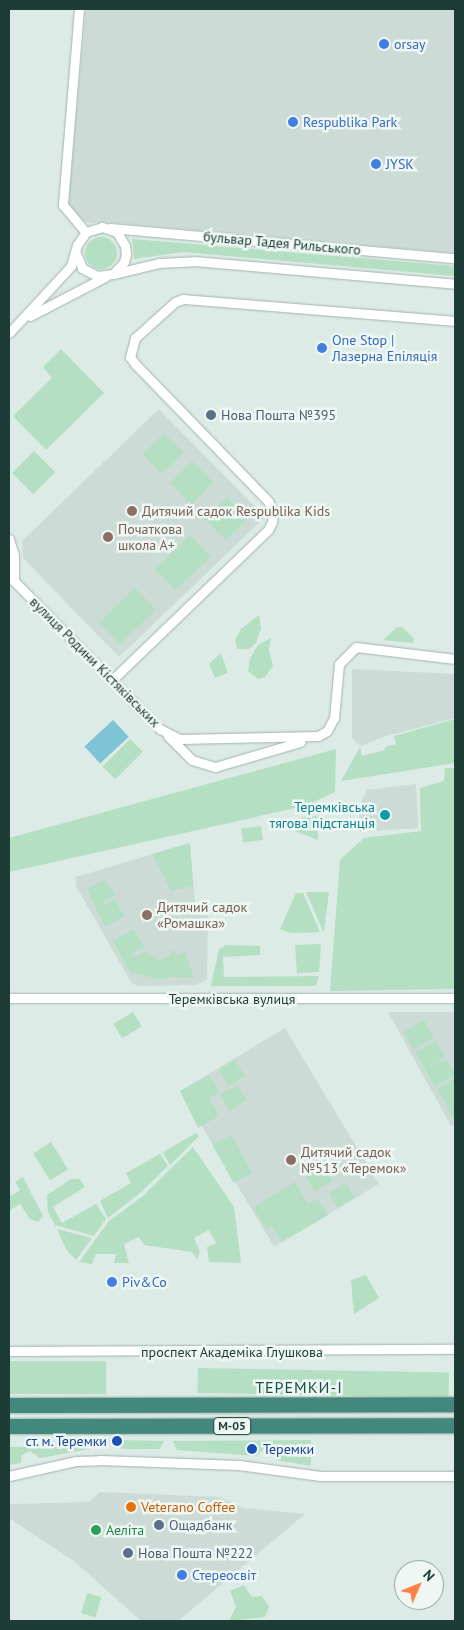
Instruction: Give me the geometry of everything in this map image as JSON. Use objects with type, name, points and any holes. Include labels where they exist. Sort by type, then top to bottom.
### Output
[{"type":"highway","name":"М-05","points":[[9,1405],[455,1404]]},
{"type":"highway","name":"М-05","points":[[9,1426],[455,1425]]},
{"type":"street","points":[[79,9],[63,205],[86,232]]},
{"type":"street","points":[[94,228],[110,228],[122,238],[126,250],[124,262],[109,275],[89,274],[78,261],[77,245],[86,232],[94,228]]},
{"type":"street","name":"бульвар Тадея Рильського","points":[[110,228],[455,258]]},
{"type":"street","name":"бульвар Тадея Рильського","points":[[9,333],[59,281],[76,253]]},
{"type":"street","name":"бульвар Тадея Рильського","points":[[23,320],[109,275],[159,263],[194,261],[455,284]]},
{"type":"street","points":[[112,680],[268,530],[272,522],[273,511],[268,501],[130,357],[130,346],[135,338],[180,299],[455,322]]},
{"type":"street","name":"вулиця Родини Кістяківських","points":[[9,540],[14,555],[11,578],[160,729],[171,736],[190,741],[311,739],[327,732],[334,718],[340,664],[356,647],[455,659]]},
{"type":"street","points":[[160,729],[186,754],[206,766],[225,765],[311,739]]},
{"type":"street","name":"Теремківська вулиця","points":[[9,998],[455,998]]},
{"type":"street","name":"проспект Академіка Глушкова","points":[[9,1351],[455,1349]]},
{"type":"street","points":[[9,1476],[76,1461],[100,1460],[239,1465],[320,1476],[455,1476]]},
{"type":"shaded area","name":"Respublika Park","points":[[86,9],[455,9],[455,253],[106,222],[88,223],[68,209]]},
{"type":"shaded area","points":[[159,409],[265,517],[119,657],[23,558],[22,541]]},
{"type":"shaded area","points":[[352,669],[455,674],[455,718],[383,737],[360,746],[352,738]]},
{"type":"shaded area","points":[[416,784],[418,828],[360,832],[359,807],[367,790]]},
{"type":"shaded area","name":"Дитячий садок «Ромашка»","points":[[190,843],[196,914],[208,915],[207,980],[196,985],[137,986],[131,982],[76,886],[76,877]]},
{"type":"shaded area","points":[[388,1012],[455,1012],[455,1124],[451,1126]]},
{"type":"shaded area","name":"Дитячий садок №513 «Теремок»","points":[[285,1028],[379,1184],[274,1247],[180,1091]]},
{"type":"shaded area","points":[[99,1492],[220,1497],[243,1508],[305,1514],[178,1621],[141,1621],[74,1561],[9,1518],[9,1504],[90,1502]]},
{"type":"green space","points":[[101,237],[107,238],[112,242],[116,247],[116,259],[112,264],[107,268],[101,269],[95,268],[90,264],[86,259],[85,253],[86,247],[90,242],[95,238]]},
{"type":"green space","points":[[132,239],[455,266],[455,276],[183,252],[134,259]]},
{"type":"green space","points":[[61,349],[104,393],[46,450],[13,416],[52,378],[43,367]]},
{"type":"green space","points":[[164,433],[184,453],[163,474],[143,454]]},
{"type":"green space","points":[[34,451],[55,472],[33,494],[12,473]]},
{"type":"green space","points":[[192,461],[213,482],[191,504],[170,483]]},
{"type":"green space","points":[[227,497],[248,518],[226,540],[205,519]]},
{"type":"green space","points":[[190,535],[211,557],[176,591],[155,569]]},
{"type":"green space","points":[[135,588],[156,610],[120,644],[99,623]]},
{"type":"green space","points":[[259,615],[261,628],[256,643],[249,649],[237,649],[235,640],[241,629]]},
{"type":"green space","points":[[397,627],[402,627],[414,639],[413,643],[383,640]]},
{"type":"green space","points":[[271,638],[269,651],[273,666],[265,677],[258,679],[248,671],[250,658],[258,645]]},
{"type":"green space","points":[[221,653],[228,673],[215,678],[209,664]]},
{"type":"green space","points":[[455,719],[455,763],[341,781],[360,747],[362,756],[385,750],[385,747],[396,744],[394,736]]},
{"type":"green space","points":[[130,739],[143,752],[115,779],[102,767]]},
{"type":"green space","points":[[336,749],[335,792],[305,806],[9,872],[9,838]]},
{"type":"green space","points":[[445,768],[455,768],[455,989],[330,991],[340,860],[364,838],[421,831],[420,788],[444,781]]},
{"type":"green space","points":[[317,816],[318,840],[295,831],[294,824],[304,817]]},
{"type":"green space","points":[[261,826],[263,840],[243,843],[241,829]]},
{"type":"green space","points":[[190,843],[193,886],[171,891],[152,854]]},
{"type":"green space","points":[[104,880],[116,895],[103,902],[104,905],[115,899],[124,916],[105,927],[87,889]]},
{"type":"green space","points":[[306,892],[329,892],[324,931],[323,931]]},
{"type":"green space","points":[[296,893],[303,893],[320,932],[291,933],[280,929]]},
{"type":"green space","points":[[134,929],[144,947],[131,954],[133,958],[146,951],[159,961],[171,955],[169,952],[174,950],[177,955],[185,951],[194,978],[168,977],[164,980],[131,973],[113,941]]},
{"type":"green space","points":[[321,944],[319,972],[297,973],[295,945]]},
{"type":"green space","points":[[226,945],[260,946],[260,955],[223,957],[224,977],[319,976],[316,986],[211,986],[219,949]]},
{"type":"green space","points":[[133,1012],[142,1027],[122,1038],[113,1024]]},
{"type":"green space","points":[[424,1020],[434,1037],[413,1049],[403,1032]]},
{"type":"green space","points":[[435,1040],[445,1056],[433,1065],[446,1059],[455,1075],[435,1087],[416,1053]]},
{"type":"green space","points":[[235,1060],[245,1076],[229,1086],[219,1070]]},
{"type":"green space","points":[[210,1075],[219,1092],[209,1098],[219,1116],[198,1128],[180,1091]]},
{"type":"green space","points":[[455,1078],[454,1101],[455,1121],[437,1089]]},
{"type":"green space","points":[[237,1085],[247,1100],[229,1111],[220,1094]]},
{"type":"green space","points":[[196,1133],[199,1136],[170,1165],[163,1152]]},
{"type":"green space","points":[[231,1135],[252,1173],[233,1183],[213,1145]]},
{"type":"green space","points":[[51,1142],[68,1169],[50,1180],[33,1153]]},
{"type":"green space","points":[[193,1147],[234,1207],[241,1263],[209,1262],[207,1247],[216,1243],[209,1230],[194,1238],[200,1252],[197,1259],[192,1252],[144,1245],[139,1237],[124,1244],[129,1263],[114,1263],[116,1254],[96,1254],[92,1264],[79,1262],[109,1221],[142,1197]]},
{"type":"green space","points":[[160,1154],[168,1166],[139,1194],[108,1218],[100,1201],[131,1183],[126,1173]]},
{"type":"green space","points":[[323,1167],[332,1182],[315,1192],[306,1177]]},
{"type":"green space","points":[[23,1177],[43,1216],[38,1222],[30,1219],[20,1204],[9,1211],[9,1197],[20,1190],[15,1182]]},
{"type":"green space","points":[[71,1179],[80,1179],[85,1187],[53,1207],[62,1223],[96,1204],[106,1219],[94,1236],[55,1225],[48,1212],[47,1195]]},
{"type":"green space","points":[[295,1182],[308,1204],[318,1199],[328,1215],[282,1242],[272,1226],[266,1229],[253,1207]]},
{"type":"green space","points":[[346,1183],[355,1198],[338,1208],[329,1193]]},
{"type":"green space","points":[[57,1229],[92,1238],[76,1260],[66,1249]]},
{"type":"green space","points":[[366,1275],[379,1298],[354,1314],[351,1280]]},
{"type":"green space","points":[[9,1361],[106,1361],[106,1394],[9,1394]]},
{"type":"green space","points":[[198,1368],[449,1372],[449,1397],[198,1393]]},
{"type":"green space","points":[[121,1440],[164,1441],[160,1449],[121,1449]]},
{"type":"green space","points":[[311,1440],[311,1466],[275,1460],[275,1454],[265,1448],[256,1456],[177,1450],[173,1441]]},
{"type":"green space","points":[[9,1447],[89,1447],[90,1449],[40,1458],[30,1451],[22,1455],[21,1463],[9,1465]]},
{"type":"green space","points":[[244,1585],[252,1597],[262,1596],[269,1607],[265,1617],[229,1621],[236,1607],[230,1591]]},
{"type":"green space","points":[[87,1593],[101,1597],[96,1617],[81,1613]]},
{"type":"water","points":[[113,720],[129,737],[100,763],[84,747]]},
{"type":"place","name":"orsay","points":[[384,44]]},
{"type":"place","name":"Respublika Park","points":[[293,122]]},
{"type":"place","name":"JYSK","points":[[376,164]]},
{"type":"place","name":"One Stop | Лазерна Епіляція","points":[[322,348]]},
{"type":"place","name":"Нова Пошта №395","points":[[211,415]]},
{"type":"place","name":"Дитячий садок Respublika Kids","points":[[132,511]]},
{"type":"place","name":"Початкова школа А+","points":[[108,537]]},
{"type":"place","name":"Теремківська тягова підстанція","points":[[385,815]]},
{"type":"place","name":"Дитячий садок «Ромашка»","points":[[147,915]]},
{"type":"place","name":"Дитячий садок №513 «Теремок»","points":[[291,1160]]},
{"type":"place","name":"Piv&Co","points":[[112,1282]]},
{"type":"place","name":"ст. м. Теремки","points":[[117,1441]]},
{"type":"place","name":"Теремки","points":[[252,1449]]},
{"type":"place","name":"Veterano Coffee","points":[[131,1507]]},
{"type":"place","name":"Ощадбанк","points":[[159,1525]]},
{"type":"place","name":"Аеліта","points":[[96,1530]]},
{"type":"place","name":"Нова Пошта №222","points":[[128,1553]]},
{"type":"place","name":"Стереосвіт","points":[[182,1575]]},
{"type":"district","name":"ТЕРЕМКИ-І","points":[[299,1387]]}]
